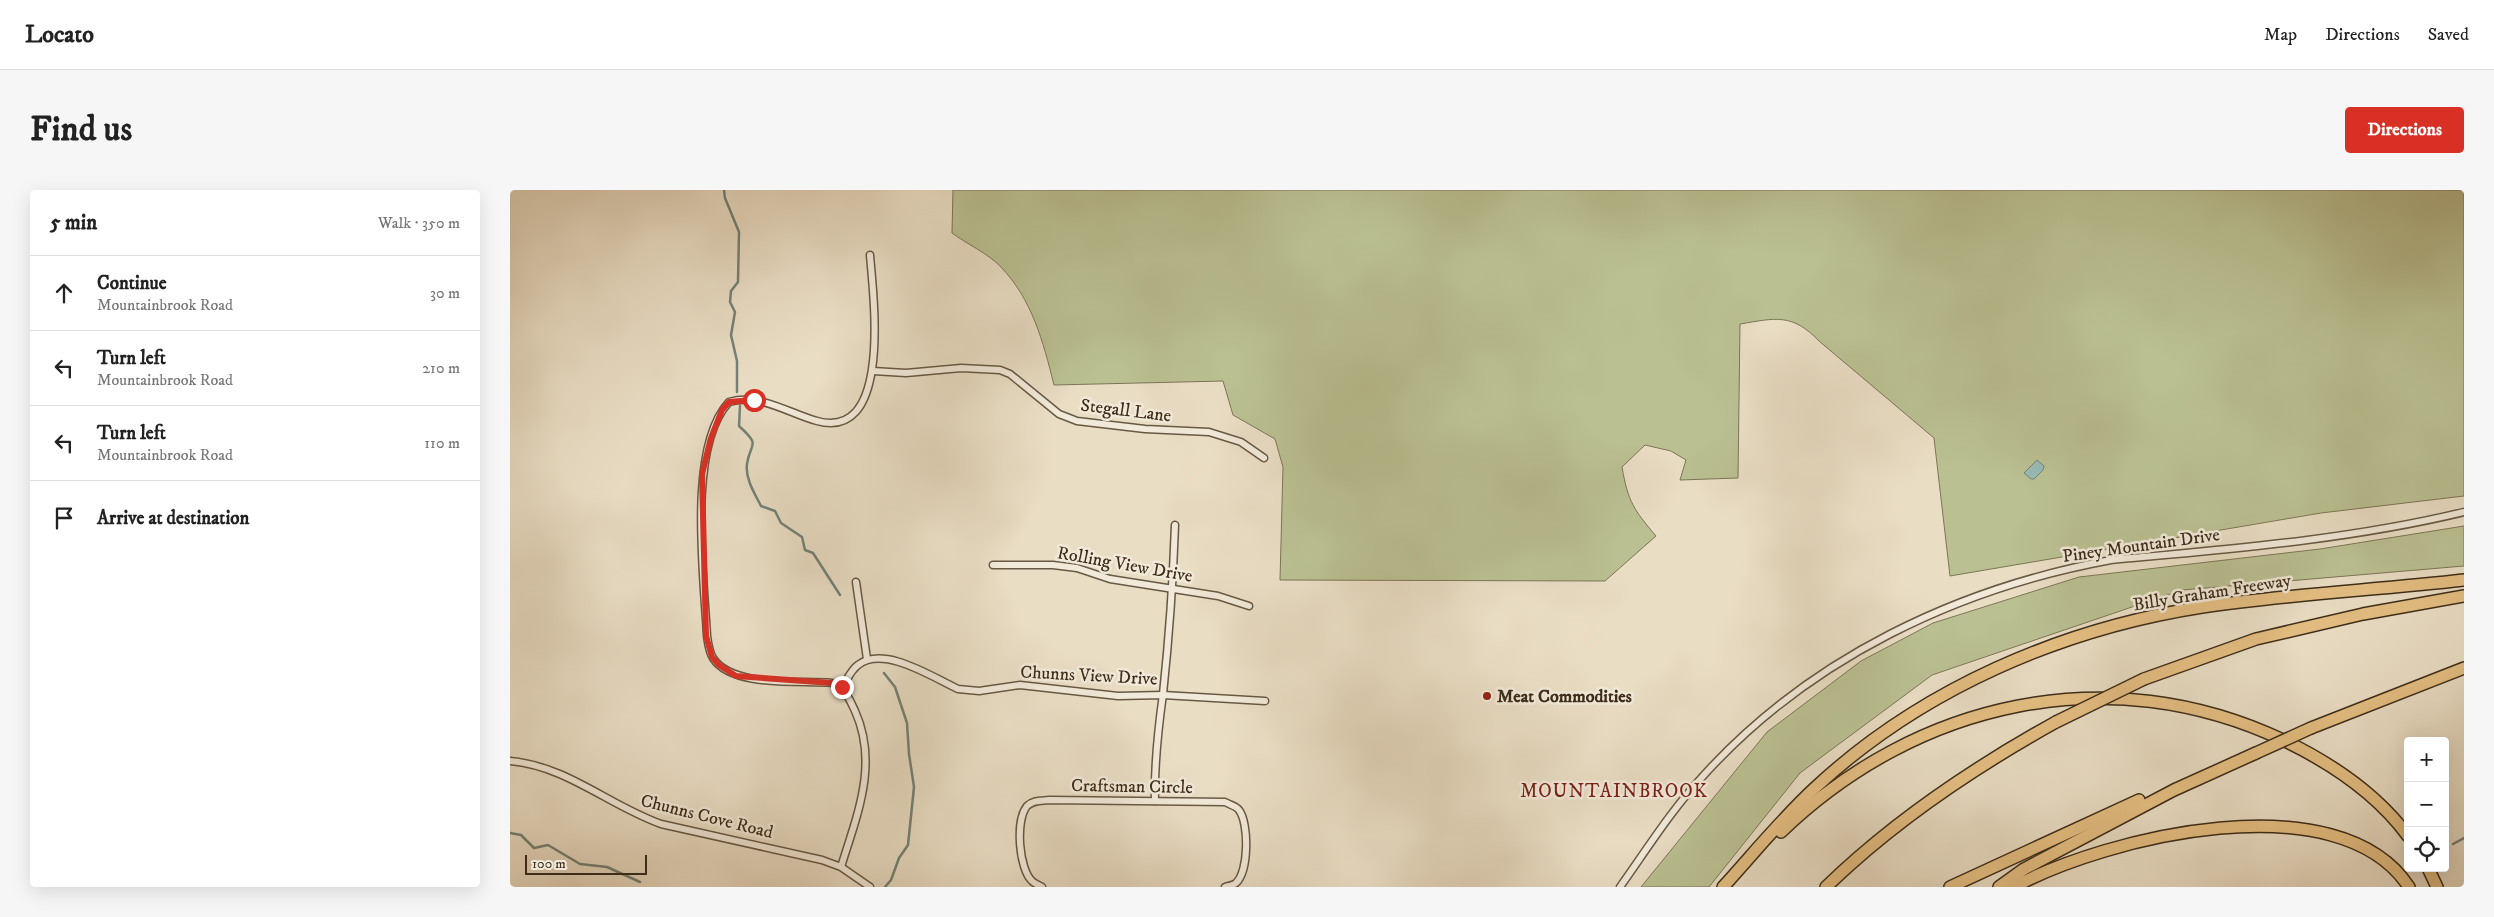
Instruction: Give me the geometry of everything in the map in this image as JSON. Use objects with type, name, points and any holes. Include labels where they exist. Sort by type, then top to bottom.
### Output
[{"type":"highway","name":"Billy Graham Freeway","points":[[1723,887],[1786,816],[1818,785],[1889,729],[1980,676],[2036,650],[2093,631],[2201,608],[2464,580]]},
{"type":"highway","points":[[1826,887],[1879,840],[1960,779],[2056,722],[2144,678],[2256,639],[2363,614],[2464,596]]},
{"type":"highway","points":[[1999,887],[2024,869],[2174,790],[2311,728],[2464,668]]},
{"type":"highway","points":[[1748,859],[1762,852],[1803,810],[1832,789],[1866,766],[1922,735],[1996,710],[2076,699],[2122,699],[2180,707],[2220,716],[2266,732],[2330,766],[2382,807],[2404,832]]},
{"type":"highway","points":[[1950,887],[2153,794],[2174,790]]},
{"type":"highway","points":[[2014,887],[2072,860],[2129,842],[2179,832],[2231,827],[2303,830],[2350,841],[2378,856],[2400,875],[2409,887]]},
{"type":"highway","points":[[2430,872],[2437,887]]},
{"type":"street","points":[[842,867],[865,785],[864,732],[842,687],[832,683],[736,676],[719,665],[712,657],[706,636],[702,474],[713,431],[722,410],[729,402],[754,400],[829,423],[850,417],[859,408],[873,371],[875,333],[870,255]]},
{"type":"street","name":"Stegall Lane","points":[[873,371],[906,373],[961,368],[1000,370],[1010,374],[1059,414],[1077,421],[1145,429],[1209,432],[1241,442],[1264,458]]},
{"type":"street","name":"Piney Mountain Drive","points":[[1620,887],[1684,798],[1743,735],[1815,679],[1847,658],[1911,622],[1984,592],[2044,574],[2111,560],[2320,539],[2417,523],[2464,512]]},
{"type":"street","points":[[1154,801],[1157,734],[1163,695],[1175,525]]},
{"type":"street","name":"Rolling View Drive","points":[[993,565],[1054,565],[1077,568],[1110,579],[1218,596],[1250,606]]},
{"type":"street","points":[[842,687],[854,668],[867,659],[856,582]]},
{"type":"street","name":"Chunns View Drive","points":[[867,659],[877,657],[892,659],[958,689],[969,692],[1020,685],[1118,696],[1163,695],[1265,702]]},
{"type":"street","name":"Chunns Cove Road","points":[[510,761],[556,771],[631,812],[661,824],[805,855],[842,867],[870,887]]},
{"type":"street","name":"Craftsman Circle","points":[[1042,887],[1032,881],[1024,867],[1020,823],[1027,806],[1034,801],[1049,800],[1226,802],[1238,809],[1245,820],[1246,854],[1243,872],[1236,883],[1225,887]]},
{"type":"green space","points":[[953,190],[2464,190],[2464,496],[2321,513],[1950,576],[1934,438],[1809,332],[1792,322],[1774,319],[1740,324],[1738,478],[1680,480],[1686,460],[1671,451],[1645,445],[1622,467],[1633,505],[1656,536],[1605,581],[1280,580],[1283,467],[1275,439],[1233,415],[1223,381],[1054,385],[1041,337],[1020,292],[995,261],[952,233]]},
{"type":"green space","points":[[2464,526],[2464,566],[2182,590],[1932,675],[1800,773],[1709,887],[1641,887],[1767,732],[1861,661],[1933,623],[2079,577],[2320,549]]},
{"type":"water","points":[[2037,460],[2044,466],[2043,470],[2034,479],[2031,479],[2024,473]]},
{"type":"waterway","points":[[724,190],[725,198],[739,232],[738,282],[731,291],[730,302],[735,312],[731,335],[737,361],[737,392]]},
{"type":"waterway","points":[[740,406],[739,426],[750,438],[753,445],[748,457],[748,475],[761,506],[775,511],[781,523],[802,537],[805,550],[813,553],[840,595]]},
{"type":"waterway","points":[[884,673],[895,687],[907,723],[914,787],[908,845],[899,858],[891,880],[885,887]]},
{"type":"waterway","points":[[510,833],[521,835],[534,848],[548,845],[580,864],[607,867],[640,882]]},
{"type":"waterway","points":[[2453,844],[2464,838]]},
{"type":"place","name":"Meat Commodities","points":[[1487,696]]},
{"type":"district","name":"MOUNTAINBROOK","points":[[1614,790]]},
{"type":"route","points":[[754,400],[746,399],[729,402],[722,410],[704,461],[702,506],[706,636],[712,657],[719,665],[736,676],[832,683],[842,687]]}]
